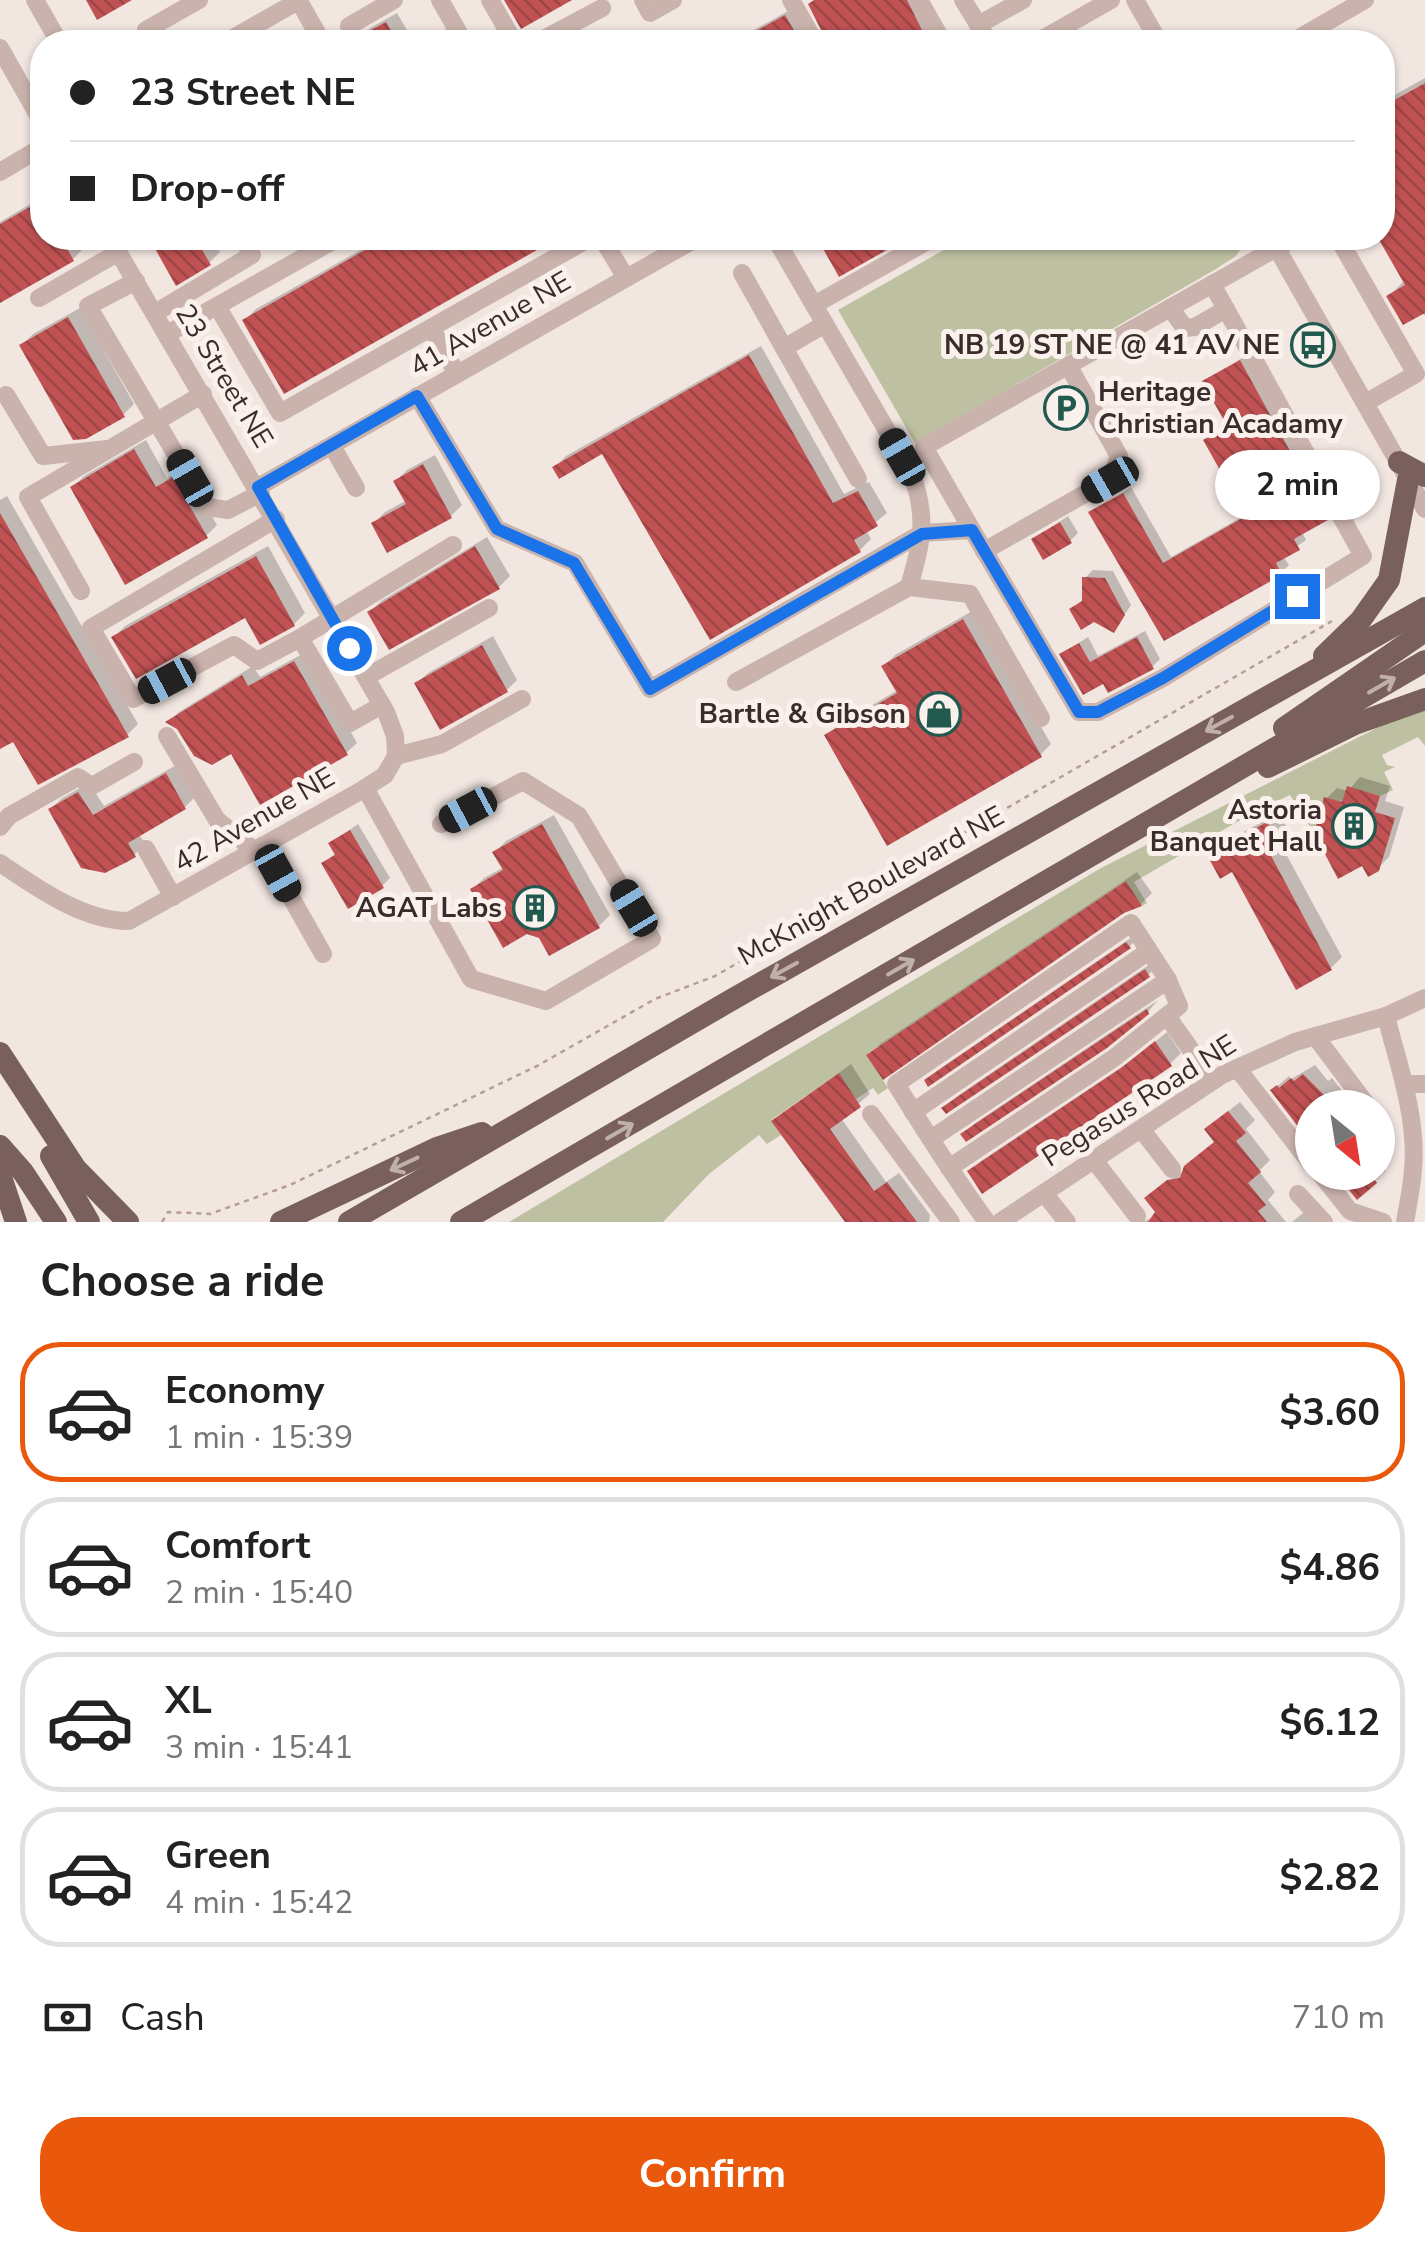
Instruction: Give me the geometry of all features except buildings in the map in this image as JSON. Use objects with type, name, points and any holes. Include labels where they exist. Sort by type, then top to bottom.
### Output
[{"type":"main road","points":[[1304,676],[1360,621],[1388,580],[1411,473]]},
{"type":"main road","name":"McKnight Boulevard NE","points":[[348,1222],[1425,608]]},
{"type":"main road","points":[[1240,767],[1294,719],[1425,631]]},
{"type":"main road","points":[[460,1222],[1425,660]]},
{"type":"main road","points":[[1177,804],[1249,776],[1355,724],[1425,700]]},
{"type":"main road","points":[[0,1053],[76,1169],[128,1222]]},
{"type":"main road","points":[[0,1066],[89,1222]]},
{"type":"main road","points":[[280,1222],[438,1148],[528,1117]]},
{"type":"main road","points":[[0,1146],[23,1172],[56,1222]]},
{"type":"main road","points":[[0,1155],[38,1222]]},
{"type":"main road","points":[[0,1174],[16,1222]]},
{"type":"main road","points":[[363,1222],[422,1180]]},
{"type":"main road","points":[[481,1222],[536,1180]]},
{"type":"street","points":[[35,0],[53,30]]},
{"type":"street","points":[[146,30],[199,0]]},
{"type":"street","points":[[349,26],[394,0]]},
{"type":"street","points":[[440,0],[457,30]]},
{"type":"street","points":[[490,0],[507,30]]},
{"type":"street","points":[[643,0],[650,13],[673,0]]},
{"type":"street","points":[[791,0],[808,30]]},
{"type":"street","points":[[919,0],[936,30]]},
{"type":"street","points":[[964,0],[981,30]]},
{"type":"street","points":[[978,25],[1023,0]]},
{"type":"street","points":[[1058,30],[1111,0]]},
{"type":"street","points":[[1134,0],[1152,30]]},
{"type":"street","points":[[1313,30],[1365,0]]},
{"type":"street","points":[[245,30],[289,3],[312,30]]},
{"type":"street","points":[[561,30],[602,8]]},
{"type":"street","points":[[0,48],[30,101]]},
{"type":"street","points":[[0,172],[30,155]]},
{"type":"street","points":[[38,298],[107,250]]},
{"type":"street","name":"23 Street NE","points":[[117,250],[382,705],[395,736],[396,756]]},
{"type":"street","points":[[155,313],[252,255],[249,250]]},
{"type":"street","points":[[167,334],[317,250]]},
{"type":"street","points":[[217,306],[280,413],[569,250]]},
{"type":"street","points":[[609,250],[626,278]]},
{"type":"street","name":"41 Avenue NE","points":[[157,421],[207,507],[228,510],[417,396],[676,250]]},
{"type":"street","points":[[782,250],[902,457],[922,502],[922,534],[909,587]]},
{"type":"street","points":[[814,305],[912,250]]},
{"type":"street","points":[[902,457],[1212,284],[1263,250]]},
{"type":"street","points":[[1278,250],[1365,403],[1411,473],[1425,509]]},
{"type":"street","points":[[1345,250],[1416,374],[1365,403]]},
{"type":"street","points":[[742,273],[858,479]]},
{"type":"street","points":[[136,281],[88,306],[157,421]]},
{"type":"street","points":[[924,446],[1079,712],[1098,712],[1163,678],[1364,556],[1212,284]]},
{"type":"street","points":[[1170,308],[1185,328],[1195,327],[1226,309]]},
{"type":"street","points":[[784,348],[825,324]]},
{"type":"street","points":[[431,328],[458,374]]},
{"type":"street","points":[[984,551],[1110,480],[1119,456],[1068,365]]},
{"type":"street","points":[[81,591],[28,498],[203,394]]},
{"type":"street","points":[[6,396],[42,456],[112,448]]},
{"type":"street","points":[[417,396],[497,529],[574,563],[650,689],[922,534],[972,530]]},
{"type":"street","points":[[332,446],[356,488]]},
{"type":"street","points":[[276,520],[90,628],[133,699],[234,645],[258,661],[333,620],[453,545]]},
{"type":"street","points":[[736,682],[909,587],[970,594],[1041,718]]},
{"type":"street","points":[[366,677],[489,608]]},
{"type":"street","points":[[300,638],[350,722],[382,705]]},
{"type":"street","points":[[396,756],[442,744],[522,700]]},
{"type":"street","points":[[166,736],[218,820],[258,848],[323,954]]},
{"type":"street","name":"42 Avenue NE","points":[[0,863],[75,908],[102,918],[129,921],[365,788],[385,775],[396,756]]},
{"type":"street","points":[[0,827],[9,816],[78,777],[92,786],[134,762]]},
{"type":"street","points":[[365,788],[471,979],[546,1001],[652,939],[579,816],[523,781],[442,824]]},
{"type":"street","points":[[146,849],[173,897]]},
{"type":"street","points":[[949,1168],[1114,1058],[1179,1006],[1168,980],[1131,923],[896,1084],[930,1139],[949,1168],[986,1222]]},
{"type":"street","points":[[913,1112],[1149,951]]},
{"type":"street","points":[[930,1139],[1168,980]]},
{"type":"street","name":"Pegasus Road NE","points":[[1000,1222],[1237,1068],[1316,1036],[1386,1016],[1425,998]]},
{"type":"street","points":[[1167,1016],[1213,1081]]},
{"type":"street","points":[[1386,1016],[1414,1140],[1406,1215],[1425,1217]]},
{"type":"street","points":[[1316,1036],[1356,1090]]},
{"type":"street","points":[[1237,1068],[1295,1143]]},
{"type":"street","points":[[1404,1084],[1425,1084]]},
{"type":"street","points":[[872,1114],[951,1222]]},
{"type":"street","points":[[1141,1128],[1172,1169]]},
{"type":"street","points":[[1094,1160],[1137,1216]]},
{"type":"street","points":[[1333,1190],[1350,1211],[1383,1222]]},
{"type":"street","points":[[1044,1193],[1067,1222]]},
{"type":"street","points":[[1298,1194],[1324,1222]]},
{"type":"path","points":[[162,1222],[168,1212],[210,1214],[290,1185],[537,1066],[655,998],[715,976],[1340,616]]},
{"type":"green space","points":[[944,250],[1240,250],[1216,269],[915,443],[838,310]]},
{"type":"green space","points":[[1425,710],[1425,746],[1418,737],[1382,755],[1387,765],[1395,767],[1384,772],[1393,790],[1380,796],[1347,787],[1342,802],[1324,798],[1314,833],[1290,795],[1134,882],[1147,903],[1142,906],[1125,881],[867,1054],[888,1088],[878,1095],[873,1088],[856,1099],[838,1074],[771,1120],[781,1135],[767,1144],[759,1135],[709,1174],[663,1222],[509,1222],[1101,868],[1395,719]]},
{"type":"place","name":"NB 19 ST NE @ 41 AV NE","points":[[1313,345]]},
{"type":"place","name":"Heritage Christian Acadamy","points":[[1066,408]]},
{"type":"place","name":"Bartle & Gibson","points":[[939,714]]},
{"type":"place","name":"Astoria Banquet Hall","points":[[1354,826]]},
{"type":"place","name":"AGAT Labs","points":[[535,908]]},
{"type":"route","points":[[349,648],[258,487],[417,396],[497,529],[574,563],[650,689],[922,534],[972,530],[1079,712],[1098,712],[1163,678],[1297,596]]}]
